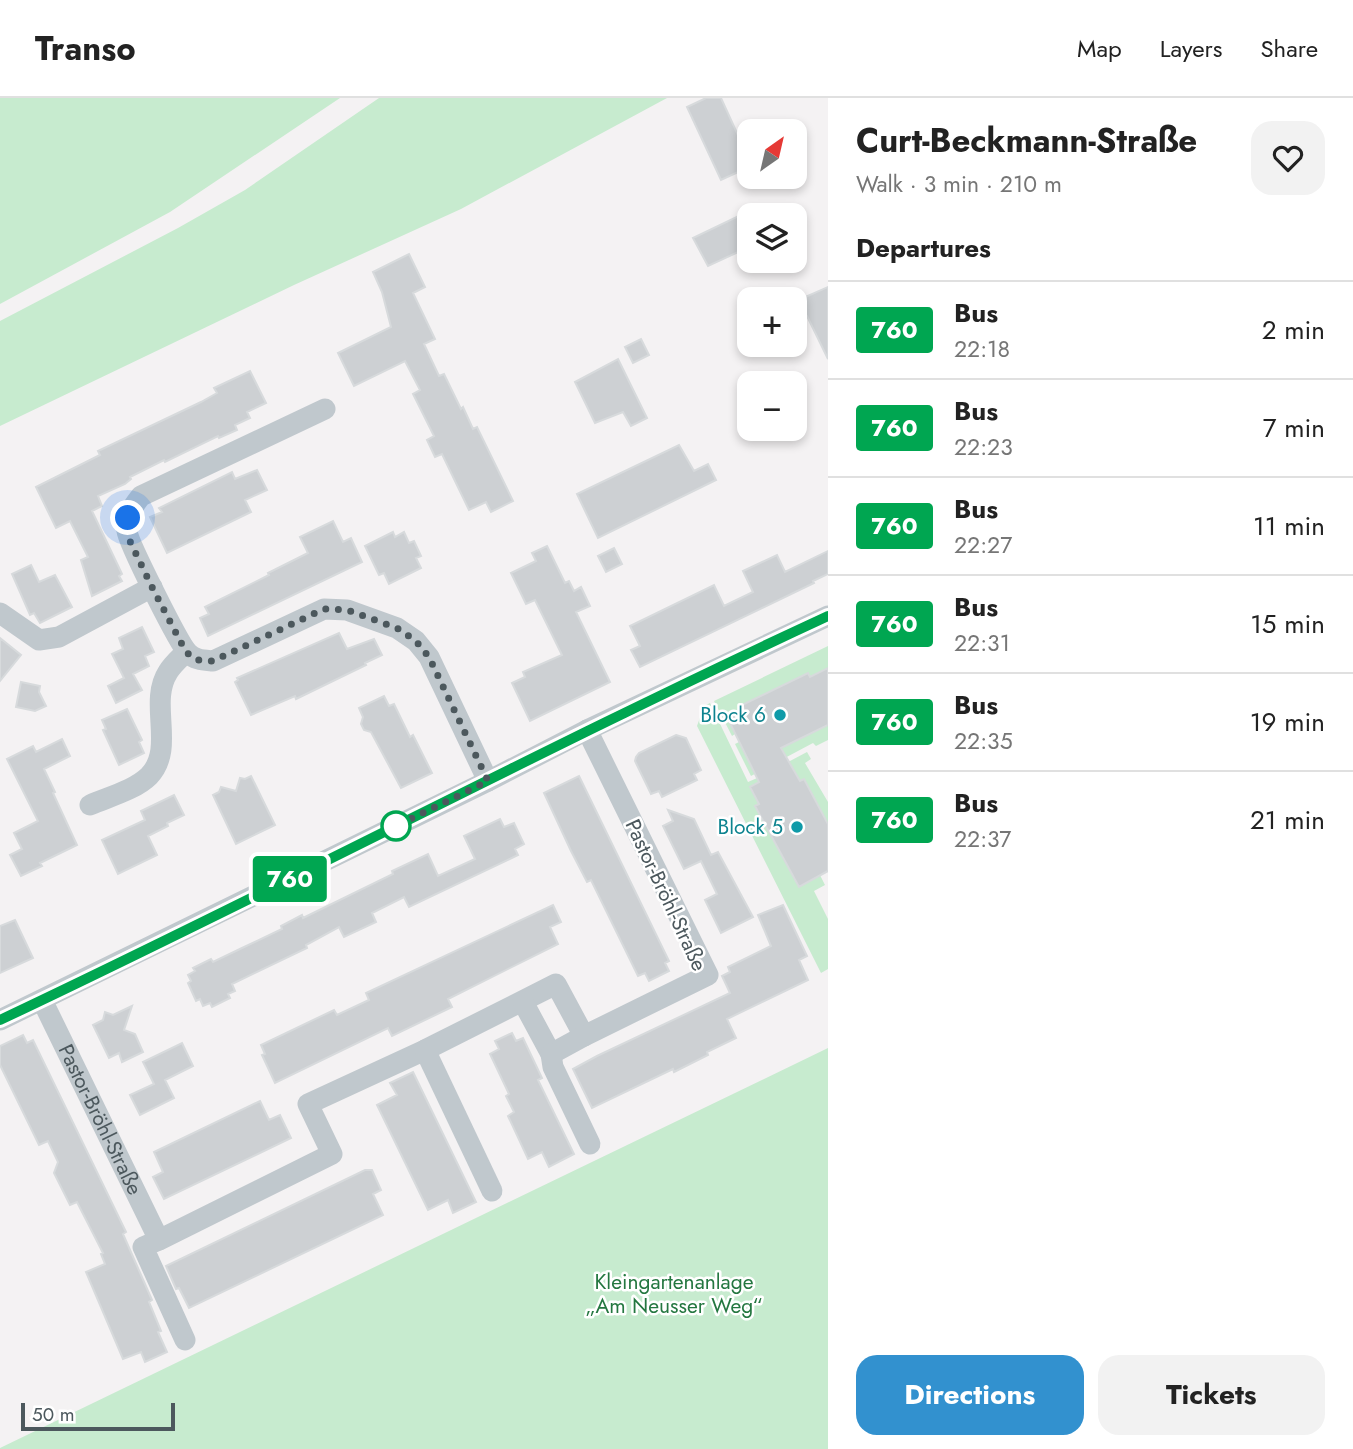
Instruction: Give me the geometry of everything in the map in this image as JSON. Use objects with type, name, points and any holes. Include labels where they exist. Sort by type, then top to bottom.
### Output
[{"type":"street","points":[[326,409],[141,496],[132,507],[126,533],[186,652],[197,660],[213,661],[324,609],[347,610],[397,628],[416,641],[429,657],[488,781]]},
{"type":"street","points":[[0,613],[38,640],[49,639],[59,637],[152,587]]},
{"type":"street","points":[[0,1020],[587,730],[828,616]]},
{"type":"street","points":[[90,805],[142,782],[150,775],[162,751],[161,702],[167,673],[186,652]]},
{"type":"street","name":"Pastor-Bröhl-Straße","points":[[551,1054],[708,975],[587,730]]},
{"type":"street","points":[[185,1340],[144,1247],[332,1154],[308,1104],[425,1050],[556,984],[584,1037]]},
{"type":"street","name":"Pastor-Bröhl-Straße","points":[[42,1000],[159,1240]]},
{"type":"street","points":[[523,1002],[551,1054],[553,1067],[590,1143]]},
{"type":"street","points":[[425,1050],[492,1191]]},
{"type":"green space","points":[[0,98],[340,98],[170,212],[0,304]]},
{"type":"green space","points":[[379,98],[667,98],[461,209],[294,285],[0,426],[0,321],[245,190]]},
{"type":"green space","points":[[828,646],[828,671],[810,677],[808,673],[742,705],[744,709],[727,717],[735,734],[732,736],[714,701]]},
{"type":"green space","points":[[710,703],[748,782],[764,775],[766,778],[750,787],[759,804],[755,806],[790,870],[803,885],[820,875],[825,885],[814,891],[828,919],[828,969],[821,973],[697,726],[704,706]]},
{"type":"green space","points":[[828,725],[828,740],[816,746],[813,743],[751,776],[735,744],[739,742],[748,759],[766,755]]},
{"type":"green space","points":[[807,752],[811,759],[805,763],[828,802],[828,824],[800,782],[773,770]]},
{"type":"green space","name":"Kleingartenanlage „Am Neusser Weg“","points":[[828,1048],[828,1449],[0,1449],[0,1448]]},
{"type":"building","points":[[706,98],[721,98],[737,133],[737,173],[721,180],[687,107]]},
{"type":"building","points":[[737,217],[737,253],[708,266],[693,238]]},
{"type":"building","points":[[409,254],[425,287],[413,293],[435,339],[424,344],[439,376],[444,374],[473,429],[477,427],[513,501],[491,512],[486,502],[469,510],[442,454],[435,457],[427,440],[434,436],[413,394],[420,390],[405,361],[354,386],[338,353],[391,327],[382,292],[373,272]]},
{"type":"building","points":[[828,287],[828,359],[807,316],[807,296]]},
{"type":"building","points":[[641,339],[649,355],[633,363],[625,347]]},
{"type":"building","points":[[618,359],[647,418],[631,426],[623,412],[595,423],[575,382]]},
{"type":"building","points":[[250,371],[266,403],[247,412],[250,418],[235,425],[237,430],[219,438],[218,436],[165,462],[164,460],[130,477],[125,484],[98,496],[102,506],[92,511],[122,574],[119,576],[122,581],[92,596],[81,560],[88,557],[70,521],[56,528],[36,487],[100,455],[98,451],[201,402],[217,393],[214,388]]},
{"type":"building","points":[[679,445],[694,471],[708,464],[716,480],[598,538],[577,494]]},
{"type":"building","points":[[257,470],[267,490],[245,500],[251,512],[167,553],[150,517],[162,512],[159,508],[232,472],[235,479]]},
{"type":"building","points":[[333,521],[343,542],[351,538],[362,562],[208,636],[200,618],[209,614],[205,607],[308,553],[300,537]]},
{"type":"building","points":[[393,532],[395,537],[404,532],[409,543],[414,541],[421,556],[416,558],[421,568],[389,584],[384,573],[379,575],[365,546]]},
{"type":"building","points":[[547,546],[565,583],[569,581],[574,591],[581,587],[590,606],[576,612],[610,682],[530,721],[512,683],[525,677],[523,672],[562,655],[535,600],[526,604],[511,573],[536,561],[532,553]]},
{"type":"building","points":[[614,548],[622,564],[606,572],[598,556]]},
{"type":"building","points":[[828,551],[828,574],[813,581],[814,583],[640,667],[631,650],[640,646],[630,626],[714,585],[724,606],[753,592],[743,571],[777,555],[785,572]]},
{"type":"building","points":[[31,565],[39,582],[55,575],[72,607],[40,623],[34,613],[30,615],[12,574]]},
{"type":"building","points":[[142,627],[154,652],[145,656],[149,666],[133,674],[142,690],[116,703],[108,686],[124,678],[112,654],[123,649],[119,638]]},
{"type":"building","points":[[339,633],[347,649],[374,639],[382,655],[296,699],[295,696],[251,715],[235,682],[237,678]]},
{"type":"building","points":[[0,638],[21,655],[0,681]]},
{"type":"building","points":[[828,668],[828,725],[781,748],[800,781],[804,779],[828,824],[828,871],[799,887],[755,806],[759,804],[750,787],[759,782],[727,717],[744,709],[742,705],[808,673],[810,677]]},
{"type":"building","points":[[21,682],[40,686],[39,692],[46,706],[35,711],[16,707]]},
{"type":"building","points":[[384,696],[389,706],[394,704],[432,773],[401,788],[371,732],[364,730],[361,724],[363,717],[359,708]]},
{"type":"building","points":[[127,709],[142,740],[139,742],[144,753],[119,765],[103,730],[106,729],[102,720]]},
{"type":"building","points":[[676,735],[686,738],[701,770],[694,774],[697,780],[662,797],[659,791],[651,794],[635,761],[636,757]]},
{"type":"building","points":[[62,739],[70,756],[44,769],[77,845],[40,863],[42,866],[21,876],[10,855],[22,849],[14,833],[38,821],[7,759],[33,746],[36,752]]},
{"type":"building","points":[[251,776],[275,825],[236,844],[213,795],[219,792],[221,787],[236,791],[240,778]]},
{"type":"building","points":[[579,776],[669,961],[665,963],[669,971],[649,981],[645,973],[638,976],[591,880],[587,882],[571,851],[544,793]]},
{"type":"building","points":[[174,795],[184,815],[148,836],[157,855],[118,874],[102,840],[145,820],[141,811]]},
{"type":"building","points":[[668,810],[694,819],[711,855],[718,852],[753,917],[721,933],[705,900],[717,894],[701,861],[684,869],[663,826],[673,821]]},
{"type":"building","points":[[500,819],[504,827],[514,823],[524,844],[515,849],[518,855],[409,907],[404,897],[372,913],[376,922],[344,937],[339,927],[306,945],[307,948],[232,984],[235,991],[228,994],[230,998],[212,1007],[210,1003],[203,1006],[200,999],[196,1001],[188,983],[191,981],[188,975],[195,971],[193,968],[211,959],[213,962],[282,929],[281,926],[302,915],[303,918],[428,854],[438,876],[475,859],[464,836]]},
{"type":"building","points":[[553,905],[561,922],[550,927],[558,944],[448,999],[452,1007],[392,1036],[388,1028],[275,1083],[262,1055],[265,1054],[261,1045],[334,1010],[337,1015],[369,1000],[366,993]]},
{"type":"building","points":[[783,905],[807,956],[799,960],[808,980],[727,1019],[736,1038],[707,1052],[708,1055],[592,1108],[573,1069],[730,993],[722,976],[730,972],[728,967],[771,946],[758,915]]},
{"type":"building","points":[[15,920],[33,958],[0,973],[0,926]]},
{"type":"building","points":[[132,1006],[124,1030],[135,1034],[143,1052],[122,1062],[119,1053],[109,1058],[93,1025],[103,1020],[105,1012],[113,1015]]},
{"type":"building","points":[[512,1033],[516,1041],[523,1038],[542,1078],[538,1080],[574,1154],[549,1167],[542,1152],[528,1159],[508,1116],[514,1112],[506,1096],[509,1094],[490,1054],[499,1049],[495,1041]]},
{"type":"building","points":[[23,1035],[27,1043],[33,1040],[126,1232],[123,1234],[152,1300],[149,1302],[167,1352],[145,1362],[141,1352],[123,1359],[86,1272],[105,1264],[101,1254],[103,1253],[77,1202],[70,1205],[54,1173],[58,1162],[48,1141],[39,1145],[0,1065],[0,1046]]},
{"type":"building","points":[[182,1043],[193,1066],[165,1080],[174,1098],[140,1115],[130,1095],[154,1084],[143,1062]]},
{"type":"building","points":[[413,1072],[476,1202],[453,1213],[448,1200],[428,1210],[377,1105],[397,1095],[390,1083]]},
{"type":"building","points":[[260,1101],[269,1120],[280,1115],[291,1138],[164,1199],[153,1177],[163,1172],[154,1152]]},
{"type":"building","points":[[365,1170],[372,1170],[381,1190],[373,1194],[383,1215],[189,1308],[179,1288],[176,1289],[166,1266]]},
{"type":"bus line","name":"760","points":[[0,1020],[587,730],[828,616]]},
{"type":"place","name":"Block 6","points":[[780,715]]},
{"type":"place","name":"Block 5","points":[[797,827]]},
{"type":"route","points":[[128,518],[126,533],[152,587],[186,652],[197,660],[213,661],[324,609],[347,610],[374,618],[397,628],[416,641],[429,657],[488,781],[396,826]]}]
